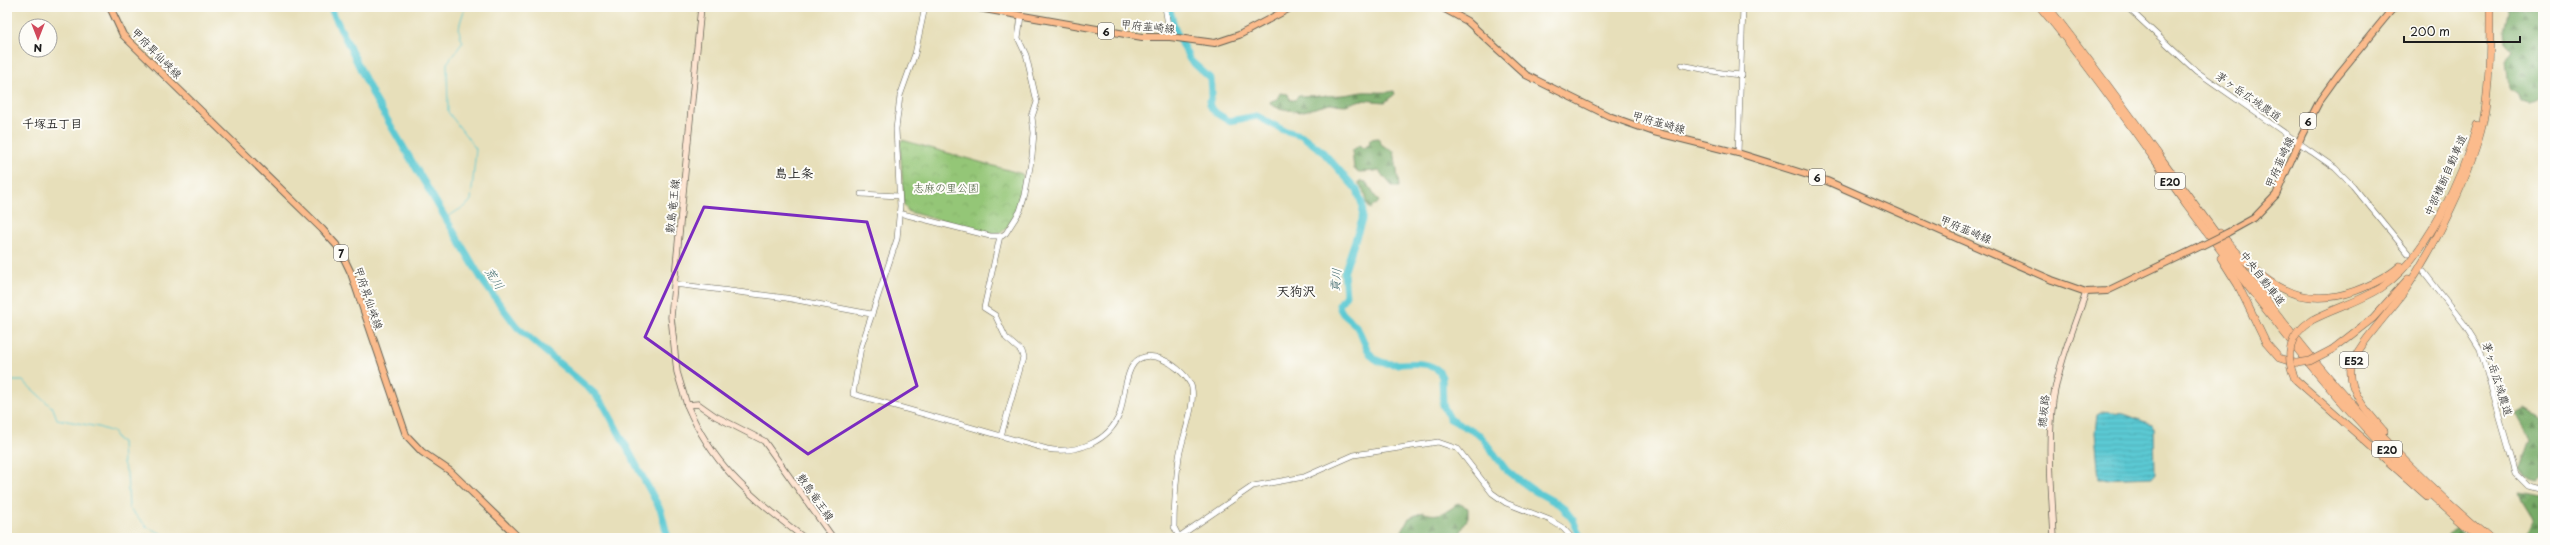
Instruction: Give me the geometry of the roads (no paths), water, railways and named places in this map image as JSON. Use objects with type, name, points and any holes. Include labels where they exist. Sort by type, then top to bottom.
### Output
[{"type":"highway","name":"中央自動車道","points":[[2040,7],[2102,86],[2267,311],[2332,390],[2399,463],[2477,536]]},
{"type":"highway","name":"中央自動車道","points":[[2048,7],[2249,279],[2306,349],[2352,403],[2427,482],[2488,538]]},
{"type":"highway","name":"中部横断自動車道","points":[[2436,236],[2479,138],[2487,94],[2490,7]]},
{"type":"highway","name":"中部横断自動車道","points":[[2419,250],[2440,214],[2468,154],[2480,113],[2489,58]]},
{"type":"highway","points":[[2180,185],[2253,269],[2281,289],[2294,295],[2325,298],[2363,288],[2396,270],[2419,250]]},
{"type":"highway","points":[[2188,205],[2238,285],[2266,343],[2279,358],[2297,363],[2310,361],[2333,349],[2386,306],[2412,274],[2436,236]]},
{"type":"highway","name":"E52","points":[[2427,482],[2359,398],[2351,379],[2351,370],[2356,356],[2406,290],[2423,263],[2436,236]]},
{"type":"highway","name":"E52","points":[[2419,250],[2406,266],[2381,288],[2345,307],[2312,320],[2297,332],[2290,348],[2289,364],[2295,379],[2406,478],[2477,536]]},
{"type":"main road","name":"甲府昇仙峡線","points":[[110,7],[123,35],[322,229],[339,248],[351,273],[406,435],[418,449],[450,471],[520,538]]},
{"type":"main road","name":"敷島竜王線","points":[[701,7],[674,284],[671,332],[677,372],[687,405],[701,433],[728,473],[746,491],[804,538]]},
{"type":"main road","name":"甲府韮崎線","points":[[973,7],[1142,37],[1171,37],[1221,42],[1292,7]]},
{"type":"main road","name":"甲府韮崎線","points":[[1441,7],[1467,21],[1526,75],[1550,89],[1628,123],[1738,153],[1829,182],[1990,250],[2052,280],[2086,292],[2107,291],[2201,246],[2254,218],[2270,203],[2281,186],[2310,117],[2330,85],[2394,7]]},
{"type":"main road","name":"穂坂路","points":[[2054,538],[2050,445],[2054,400],[2061,366],[2086,292]]},
{"type":"main road","name":"敷島竜王線","points":[[687,405],[698,404],[715,416],[764,441],[833,538]]},
{"type":"street","points":[[925,7],[915,54],[900,96],[896,129],[899,196],[897,239],[861,348],[853,394],[1001,436],[1060,451],[1080,449],[1088,446],[1102,435],[1117,418],[1129,374],[1136,362],[1147,357],[1160,357],[1166,360],[1187,378],[1192,389],[1188,425],[1179,456],[1174,527],[1178,537],[1253,486],[1304,477],[1354,455],[1438,442],[1458,449],[1492,493],[1501,500],[1550,520],[1563,528],[1572,538]]},
{"type":"street","points":[[1165,7],[1171,37]]},
{"type":"street","points":[[1738,153],[1742,75],[1743,7]]},
{"type":"street","name":"茅ヶ岳広域農道","points":[[2127,7],[2196,71],[2345,177],[2408,253]]},
{"type":"street","points":[[899,213],[990,236],[1000,236],[1010,230],[1023,204],[1034,137],[1032,117],[1037,102],[1026,55],[1018,38],[1021,16]]},
{"type":"street","points":[[1682,65],[1702,68],[1708,72],[1742,75]]},
{"type":"street","points":[[861,194],[899,196]]},
{"type":"street","points":[[1000,236],[984,308],[995,315],[1006,338],[1021,351],[1023,358],[1001,436]]},
{"type":"street","name":"茅ヶ岳広域農道","points":[[2424,272],[2465,325],[2480,350],[2516,474],[2528,486],[2543,490]]},
{"type":"street","points":[[674,284],[786,298],[871,314]]},
{"type":"water","points":[[2101,412],[2124,414],[2151,424],[2154,427],[2155,473],[2152,477],[2099,479],[2095,432],[2097,414]]},
{"type":"waterway","name":"荒川","points":[[330,7],[375,99],[484,283],[517,327],[595,394],[605,407],[661,511],[668,538]]},
{"type":"waterway","points":[[446,218],[468,204],[471,200],[476,149],[448,112],[447,63],[463,42],[459,28],[465,7]]},
{"type":"waterway","name":"貢川","points":[[1169,7],[1175,29],[1190,60],[1211,79],[1212,93],[1209,105],[1216,113],[1229,121],[1257,116],[1283,130],[1301,135],[1322,151],[1357,190],[1363,207],[1362,220],[1344,273],[1346,295],[1339,305],[1342,312],[1354,323],[1371,355],[1381,362],[1389,364],[1424,364],[1432,366],[1439,371],[1442,377],[1443,405],[1450,419],[1480,435],[1507,471],[1533,490],[1562,506],[1573,520],[1581,538]]},
{"type":"waterway","points":[[7,381],[23,381],[53,408],[57,419],[98,427],[113,432],[118,440],[122,442],[123,463],[127,473],[129,508],[147,527],[171,538]]},
{"type":"district","name":"千塚五丁目","points":[[52,123]]},
{"type":"district","name":"島上条","points":[[794,172]]},
{"type":"district","name":"天狗沢","points":[[1296,290]]},
{"type":"park label","name":"志麻の里公園","points":[[946,187]]}]
